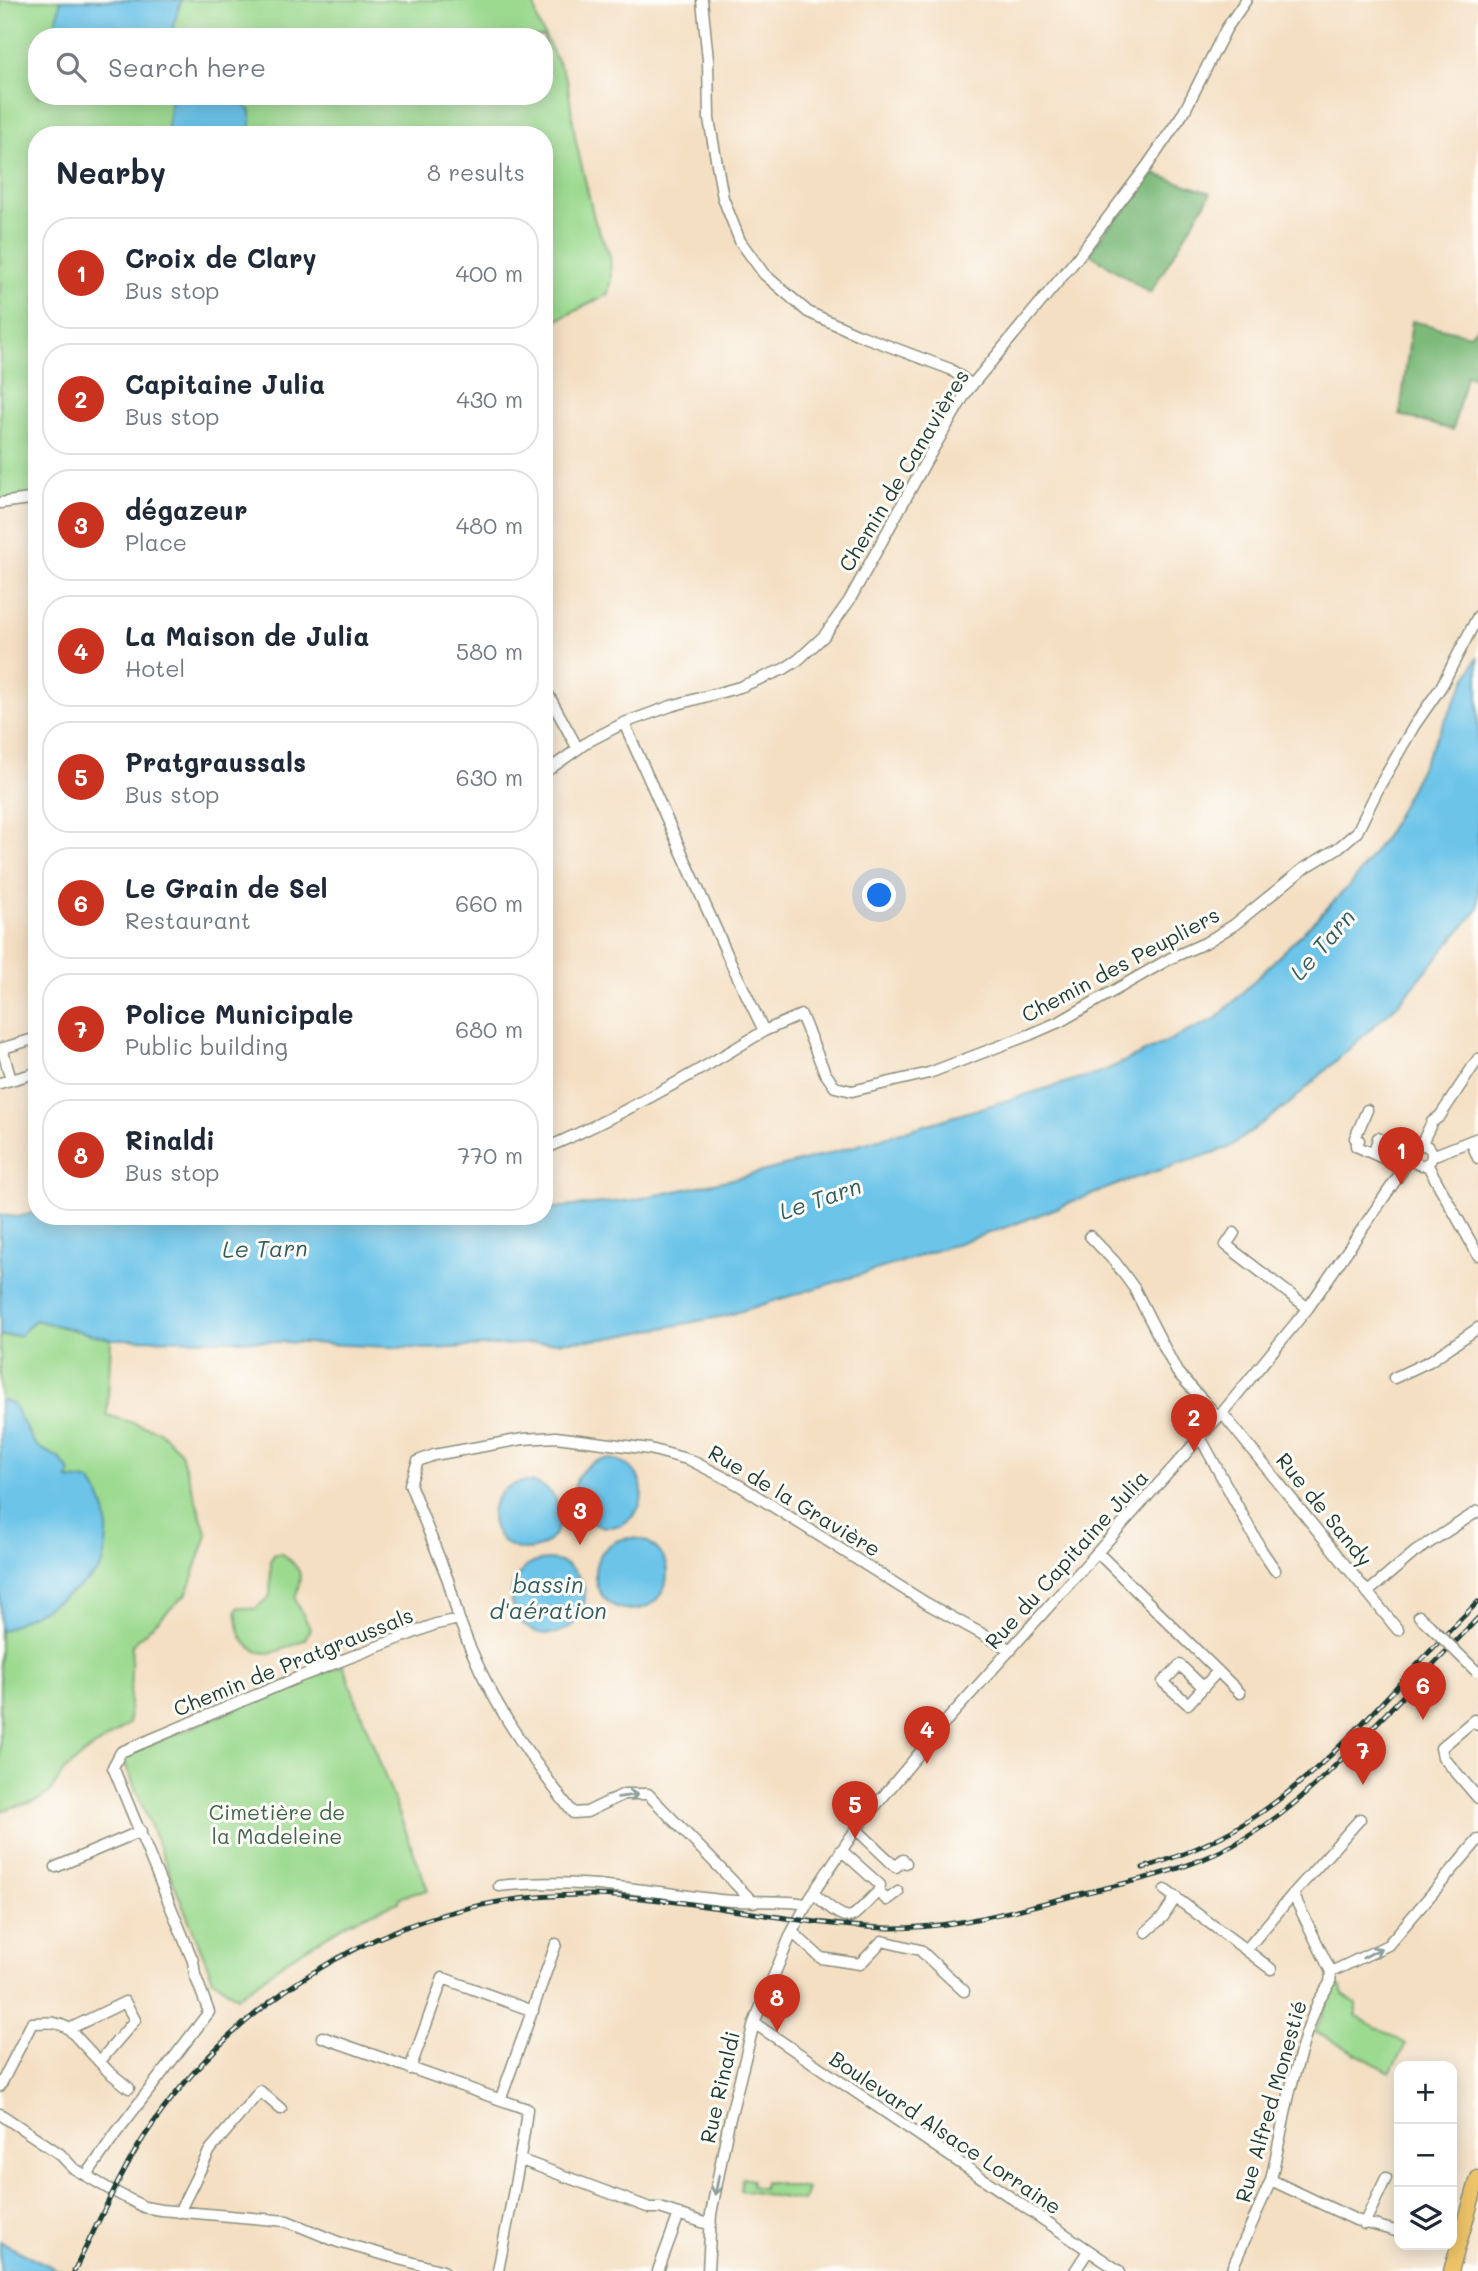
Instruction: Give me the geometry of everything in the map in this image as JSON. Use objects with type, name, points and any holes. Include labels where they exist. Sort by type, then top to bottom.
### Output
[{"type":"main road","points":[[1457,2239],[1478,2178]]},
{"type":"main road","points":[[1451,2271],[1454,2250]]},
{"type":"street","points":[[702,0],[708,60],[709,119],[723,198],[740,240],[765,274],[808,312],[857,334],[950,369],[972,385]]},
{"type":"street","name":"Chemin de Canavières","points":[[553,767],[624,723],[671,706],[761,680],[784,669],[824,636],[849,601],[925,463],[972,385],[1075,261],[1147,166],[1184,113],[1226,29],[1246,0]]},
{"type":"street","points":[[0,503],[28,499]]},
{"type":"street","name":"Chemin des Peupliers","points":[[553,1145],[701,1070],[764,1031],[802,1016],[825,1073],[835,1087],[852,1091],[929,1073],[1029,1035],[1061,1021],[1171,958],[1205,943],[1357,832],[1379,787],[1414,726],[1441,687],[1478,616]]},
{"type":"street","points":[[553,703],[578,749]]},
{"type":"street","points":[[624,723],[764,1031]]},
{"type":"street","points":[[28,1041],[1,1049],[6,1082],[28,1075]]},
{"type":"street","points":[[1367,1110],[1355,1138],[1359,1140],[1356,1146],[1374,1153],[1402,1171],[1411,1168],[1423,1155],[1432,1122],[1440,1116],[1478,1059]]},
{"type":"street","points":[[1374,1153],[1378,1138]]},
{"type":"street","points":[[1423,1155],[1474,1140],[1478,1158]]},
{"type":"street","points":[[1423,1155],[1478,1255]]},
{"type":"street","name":"Rue du Capitaine Julia","points":[[797,1920],[856,1829],[948,1719],[1220,1415],[1308,1308],[1402,1171]]},
{"type":"street","points":[[1234,1233],[1226,1245],[1308,1308]]},
{"type":"street","name":"Rue de Sandy","points":[[1090,1236],[1115,1262],[1134,1288],[1177,1372],[1220,1415],[1398,1630]]},
{"type":"street","points":[[1394,1378],[1430,1361],[1478,1328]]},
{"type":"street","name":"Rue de la Gravière","points":[[459,1619],[448,1580],[411,1484],[418,1461],[434,1455],[523,1439],[556,1437],[650,1450],[691,1460],[739,1485],[926,1603],[1011,1650]]},
{"type":"street","points":[[1200,1437],[1275,1570]]},
{"type":"street","points":[[1368,1592],[1415,1552],[1478,1511]]},
{"type":"street","points":[[1098,1552],[1240,1693]]},
{"type":"street","points":[[1419,1616],[1476,1671]]},
{"type":"street","points":[[459,1619],[472,1656],[489,1691],[523,1747],[573,1813],[587,1812],[624,1794],[648,1794],[753,1902]]},
{"type":"street","name":"Chemin de Pratgraussals","points":[[86,2176],[209,2011],[195,1975],[193,1961],[113,1766],[121,1752],[299,1677],[436,1624],[459,1619]]},
{"type":"street","points":[[1203,1687],[1218,1671]]},
{"type":"street","points":[[1478,1725],[1474,1720],[1441,1748],[1443,1757],[1478,1798]]},
{"type":"street","points":[[1246,1950],[1360,1819]]},
{"type":"street","points":[[856,1829],[896,1867],[903,1860],[906,1863]]},
{"type":"street","points":[[56,1867],[141,1832]]},
{"type":"street","points":[[1293,1894],[1331,1972],[1388,1945],[1478,1840]]},
{"type":"street","points":[[813,1893],[841,1915],[848,1916],[854,1915],[878,1892],[880,1885],[841,1850]]},
{"type":"street","points":[[499,1886],[584,1883],[753,1902],[806,1904]]},
{"type":"street","points":[[1165,1890],[1271,1969]]},
{"type":"street","points":[[878,1892],[887,1900],[898,1892]]},
{"type":"street","points":[[1146,1932],[1163,1917],[1176,1897]]},
{"type":"street","name":"Rue Rinaldi","points":[[708,2271],[711,2214],[728,2126],[754,2023],[797,1920]]},
{"type":"street","points":[[792,1932],[821,1958],[860,1964],[882,1941],[920,1950],[964,1991]]},
{"type":"street","points":[[501,2098],[556,1944]]},
{"type":"street","name":"Rue Alfred Monestié","points":[[1231,2271],[1271,2180],[1290,2090],[1314,2013],[1330,1983],[1331,1972]]},
{"type":"street","points":[[410,2068],[443,1978],[533,2011]]},
{"type":"street","points":[[69,2029],[125,2002],[135,2020],[100,2061]]},
{"type":"street","points":[[0,2086],[32,2023],[48,2022],[63,2024],[129,2088]]},
{"type":"street","name":"Boulevard Alsace Lorraine","points":[[754,2023],[1119,2271]]},
{"type":"street","points":[[322,2037],[527,2109],[521,2160],[498,2271]]},
{"type":"street","points":[[179,2212],[211,2150],[260,2091],[281,2109]]},
{"type":"street","points":[[0,2114],[60,2154],[73,2168],[144,2207],[287,2221],[338,2242],[443,2271]]},
{"type":"street","points":[[521,2160],[650,2207],[711,2225]]},
{"type":"street","points":[[1364,2224],[1386,2178]]},
{"type":"street","points":[[1271,2180],[1364,2224],[1394,2231]]},
{"type":"street","points":[[658,2271],[679,2214]]},
{"type":"street","points":[[1075,2271],[1088,2250]]},
{"type":"green space","points":[[0,0],[533,0],[541,28],[28,28],[28,105],[553,105],[553,52],[567,80],[576,142],[595,222],[610,256],[611,278],[608,294],[553,322],[553,126],[28,126],[28,499],[0,503]]},
{"type":"green space","points":[[1149,172],[1211,193],[1150,293],[1089,253]]},
{"type":"green space","points":[[1412,321],[1469,335],[1478,327],[1478,379],[1466,375],[1453,430],[1400,415]]},
{"type":"green space","points":[[35,1320],[111,1339],[107,1415],[159,1431],[180,1451],[207,1535],[187,1593],[132,1645],[129,1724],[88,1751],[64,1771],[50,1792],[39,1800],[0,1811],[0,1336],[20,1335]]},
{"type":"green space","points":[[274,1554],[283,1554],[300,1573],[295,1599],[310,1628],[305,1639],[281,1650],[264,1653],[249,1647],[243,1639],[236,1611],[239,1607],[255,1609],[270,1596],[271,1560]]},
{"type":"green space","name":"Cimetière de la Madeleine","points":[[343,1665],[428,1890],[400,1897],[399,1902],[351,1921],[287,1960],[237,1997],[213,1979],[122,1756]]},
{"type":"green space","points":[[1336,1984],[1341,1987],[1343,1995],[1356,2003],[1356,2016],[1406,2044],[1390,2072],[1315,2032]]},
{"type":"green space","points":[[742,2178],[752,2180],[751,2186],[763,2188],[764,2182],[807,2189],[803,2201],[740,2190]]},
{"type":"water","points":[[61,0],[181,0],[173,28],[55,28]]},
{"type":"water","points":[[170,105],[243,105],[251,111],[251,126],[168,126]]},
{"type":"water","name":"Le Tarn","points":[[1478,656],[1478,909],[1399,1003],[1290,1103],[1228,1148],[1129,1180],[1010,1226],[895,1264],[725,1316],[604,1339],[432,1349],[238,1340],[111,1339],[35,1320],[20,1335],[0,1336],[0,1215],[18,1217],[28,1214],[28,1225],[553,1225],[553,1208],[633,1200],[742,1177],[825,1155],[1104,1071],[1217,1018],[1353,882],[1388,832]]},
{"type":"water","points":[[0,1399],[13,1404],[34,1443],[58,1457],[70,1472],[68,1479],[90,1481],[104,1507],[107,1528],[104,1560],[97,1572],[73,1592],[0,1632]]},
{"type":"water","points":[[601,1459],[615,1459],[627,1464],[637,1474],[642,1493],[637,1512],[627,1522],[615,1527],[601,1527],[589,1522],[579,1512],[574,1500],[574,1486],[579,1474],[589,1464]]},
{"type":"water","points":[[533,1482],[554,1497],[560,1509],[558,1529],[550,1540],[533,1550],[519,1550],[502,1540],[494,1529],[492,1509],[502,1492],[513,1484]]},
{"type":"water","name":"bassin d'aération","points":[[631,1538],[651,1544],[661,1554],[667,1574],[661,1594],[651,1604],[631,1610],[611,1604],[601,1594],[595,1574],[601,1554],[611,1544]]},
{"type":"water","name":"bassin d'aération","points":[[548,1560],[569,1566],[579,1576],[585,1597],[579,1618],[569,1628],[548,1634],[527,1628],[517,1618],[511,1597],[517,1576],[527,1566]]},
{"type":"water","points":[[0,2242],[60,2271],[0,2271]]},
{"type":"railway","points":[[1143,1868],[1220,1837],[1278,1800],[1339,1747],[1478,1602]]},
{"type":"railway","points":[[74,2271],[134,2153],[183,2084],[228,2037],[278,1996],[333,1961],[391,1933],[452,1912],[516,1899],[582,1895],[653,1899],[830,1924],[921,1927],[974,1920],[1150,1877],[1217,1853],[1240,1841],[1301,1798],[1478,1618]]},
{"type":"place","name":"Croix de Clary","points":[[1401,1185]]},
{"type":"place","name":"Capitaine Julia","points":[[1194,1452]]},
{"type":"place","name":"dégazeur","points":[[580,1545]]},
{"type":"place","name":"Le Grain de Sel","points":[[1423,1720]]},
{"type":"place","name":"La Maison de Julia","points":[[927,1764]]},
{"type":"place","name":"Police Municipale","points":[[1363,1785]]},
{"type":"place","name":"Pratgraussals","points":[[855,1839]]},
{"type":"place","name":"Rinaldi","points":[[777,2032]]}]
